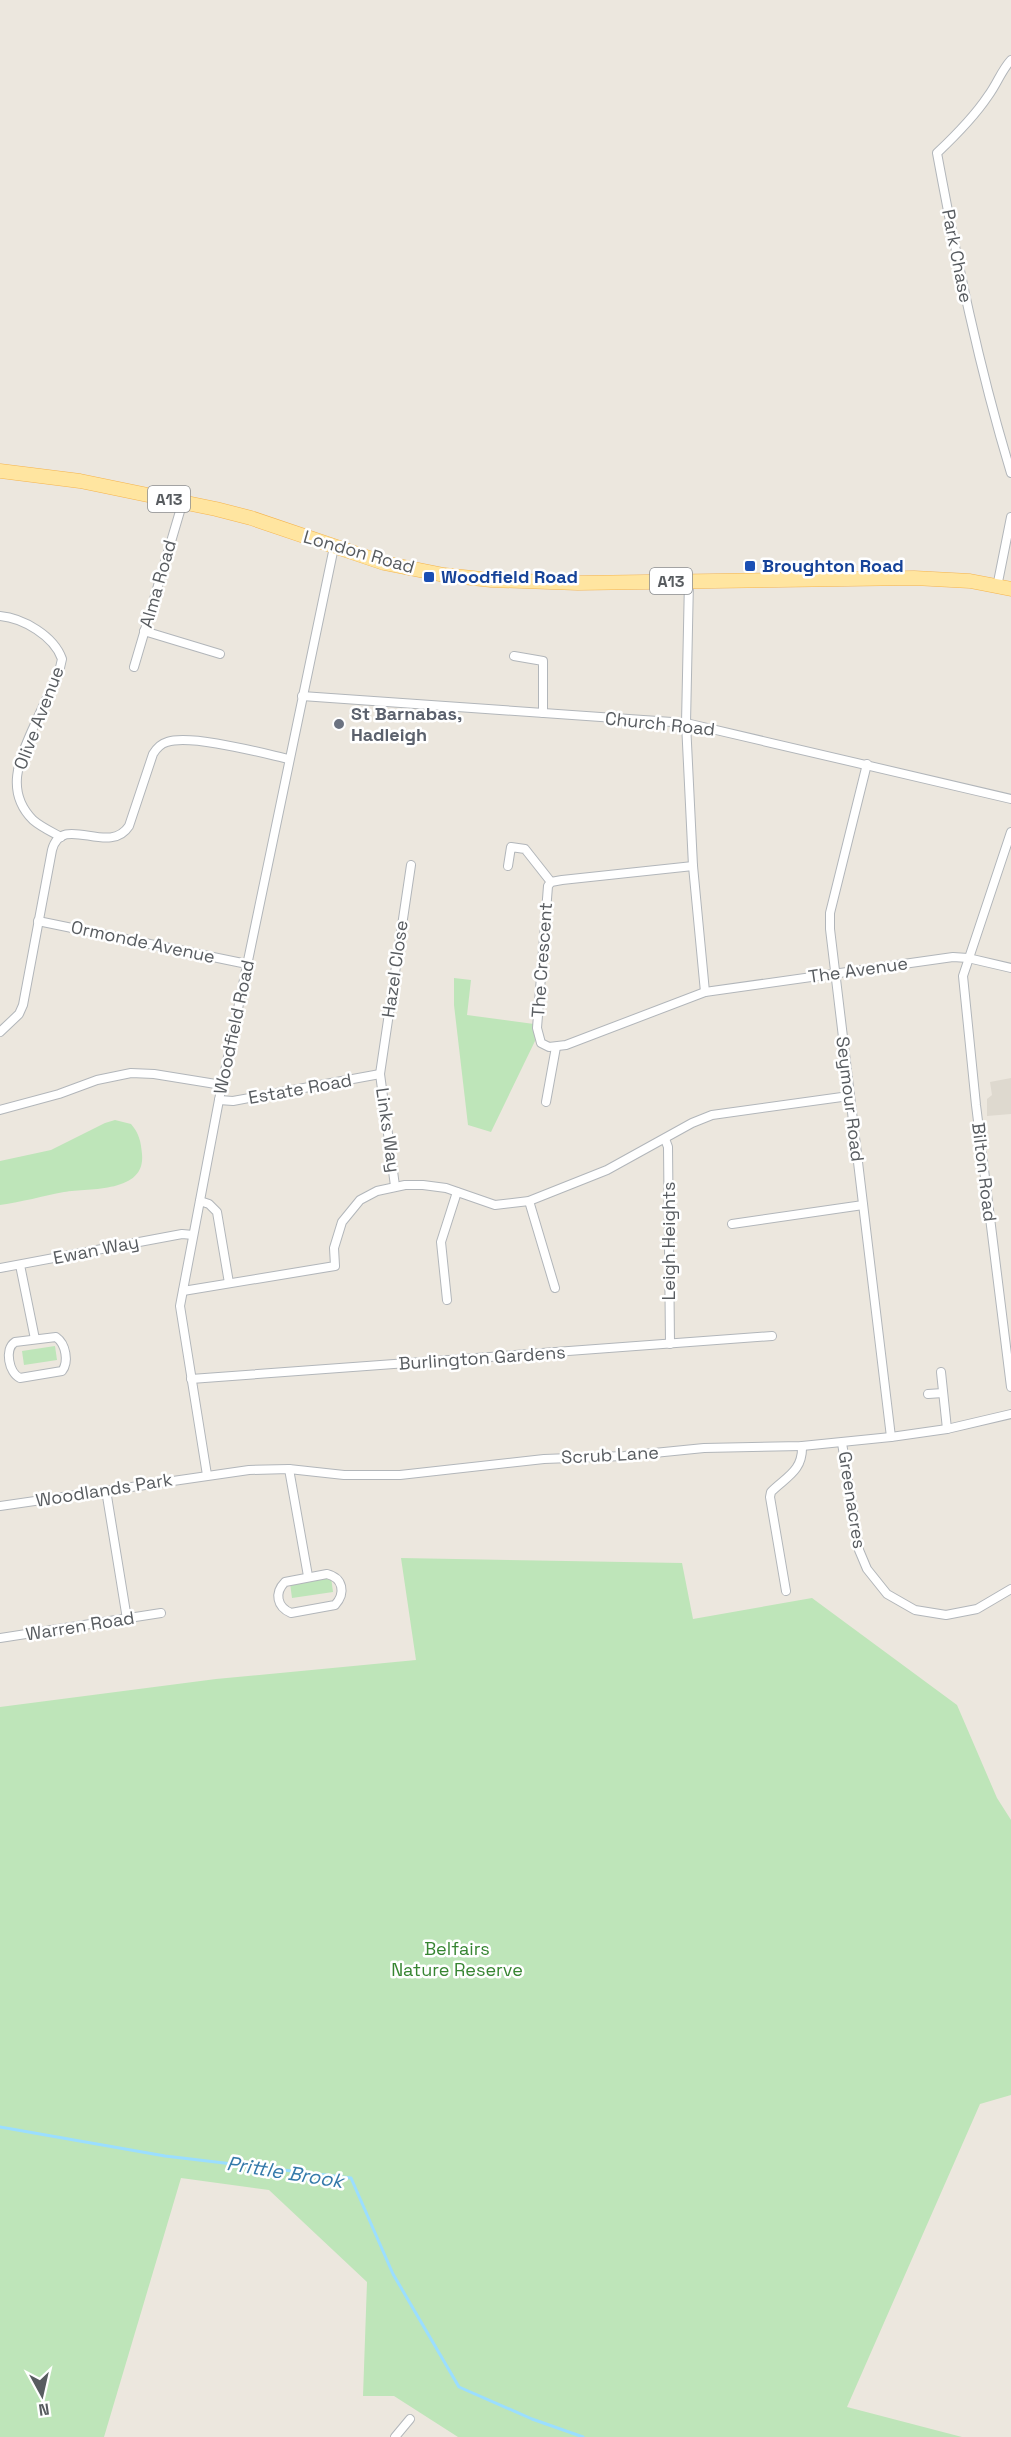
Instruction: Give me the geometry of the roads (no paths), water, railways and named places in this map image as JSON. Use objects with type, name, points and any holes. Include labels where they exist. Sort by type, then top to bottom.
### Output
[{"type":"main road","name":"London Road","points":[[0,471],[80,480],[183,501],[251,518],[334,547],[407,568],[444,575],[491,580],[578,582],[914,578],[970,582],[1004,588]]},
{"type":"street","name":"Park Chase","points":[[1011,60],[1002,71],[989,96],[955,136],[937,153],[961,281],[988,398],[1011,473]]},
{"type":"street","name":"Alma Road","points":[[134,668],[183,501]]},
{"type":"street","points":[[1004,588],[1011,517]]},
{"type":"street","name":"Woodfield Road","points":[[207,1475],[180,1306],[222,1085],[334,547]]},
{"type":"street","points":[[546,1102],[556,1047],[567,1045],[705,992],[693,866],[686,723],[689,580]]},
{"type":"street","name":"Olive Avenue","points":[[0,616],[38,630],[56,647],[62,658],[59,672],[20,759],[16,775],[18,792],[27,813],[38,824],[60,837]]},
{"type":"street","points":[[144,631],[220,654]]},
{"type":"street","points":[[514,656],[543,661],[543,713]]},
{"type":"street","name":"Church Road","points":[[302,696],[686,723],[1011,799]]},
{"type":"street","points":[[0,1032],[19,1014],[23,1005],[54,845],[60,837],[75,834],[113,839],[124,833],[129,826],[153,754],[158,747],[167,742],[216,744],[289,759]]},
{"type":"street","name":"Seymour Road","points":[[867,764],[830,913],[834,974],[891,1437]]},
{"type":"street","name":"Bilton Road","points":[[1011,832],[963,976],[963,992],[1011,1387]]},
{"type":"street","points":[[508,866],[511,847],[525,849],[550,882]]},
{"type":"street","name":"Hazel Close","points":[[380,1074],[411,865]]},
{"type":"street","name":"The Crescent","points":[[556,1047],[549,1047],[542,1043],[537,1028],[550,882],[693,866]]},
{"type":"street","name":"Ormonde Avenue","points":[[38,921],[247,964]]},
{"type":"street","name":"The Avenue","points":[[705,992],[952,957],[968,958],[1011,968]]},
{"type":"street","points":[[0,1110],[47,1098],[97,1080],[131,1073],[154,1074],[222,1085]]},
{"type":"street","name":"Estate Road","points":[[219,1100],[233,1101],[380,1074]]},
{"type":"street","name":"Links Way","points":[[380,1074],[395,1186]]},
{"type":"street","points":[[183,1291],[335,1266],[335,1239],[347,1214],[368,1195],[395,1186],[423,1185],[457,1192],[495,1205],[529,1201],[607,1170],[692,1123],[712,1115],[849,1096]]},
{"type":"street","name":"Leigh Heights","points":[[664,1139],[668,1147],[670,1344]]},
{"type":"street","points":[[447,1300],[441,1242],[457,1192]]},
{"type":"street","points":[[200,1201],[209,1204],[217,1212],[229,1283]]},
{"type":"street","points":[[529,1201],[555,1288]]},
{"type":"street","points":[[732,1224],[863,1205]]},
{"type":"street","name":"Ewan Way","points":[[0,1268],[182,1234],[193,1235]]},
{"type":"street","points":[[20,1265],[35,1339]]},
{"type":"street","name":"Burlington Gardens","points":[[191,1379],[772,1336]]},
{"type":"street","points":[[56,1337],[60,1339],[63,1343],[66,1366],[59,1373],[17,1377],[12,1370],[9,1347],[15,1342],[35,1339],[56,1337]]},
{"type":"street","points":[[941,1372],[948,1429]]},
{"type":"street","points":[[928,1394],[943,1393]]},
{"type":"street","name":"Scrub Lane","points":[[207,1475],[249,1470],[289,1469],[344,1475],[400,1475],[544,1459],[624,1456],[704,1448],[843,1443],[948,1429],[1011,1414]]},
{"type":"street","name":"Greenacres","points":[[843,1443],[862,1560],[880,1587],[896,1600],[925,1613],[956,1614],[987,1605],[1011,1589]]},
{"type":"street","points":[[786,1591],[770,1497],[771,1492],[793,1474],[801,1463],[802,1446]]},
{"type":"street","points":[[289,1469],[308,1576]]},
{"type":"street","name":"Woodlands Park","points":[[0,1506],[207,1475]]},
{"type":"street","points":[[106,1490],[127,1619]]},
{"type":"street","points":[[327,1574],[336,1578],[342,1590],[338,1602],[332,1607],[291,1613],[284,1610],[278,1600],[280,1588],[285,1582],[308,1576],[327,1574]]},
{"type":"street","name":"Warren Road","points":[[0,1638],[161,1613]]},
{"type":"street","points":[[395,2437],[410,2419]]},
{"type":"waterway","name":"Prittle Brook","points":[[0,2127],[165,2156],[351,2178],[393,2274],[459,2387],[532,2419],[583,2437]]},
{"type":"place","name":"Broughton Road","points":[[750,566]]},
{"type":"place","name":"Woodfield Road","points":[[429,577]]},
{"type":"place","name":"St Barnabas, Hadleigh","points":[[339,724]]},
{"type":"park label","name":"Belfairs Nature Reserve","points":[[457,1959]]}]
